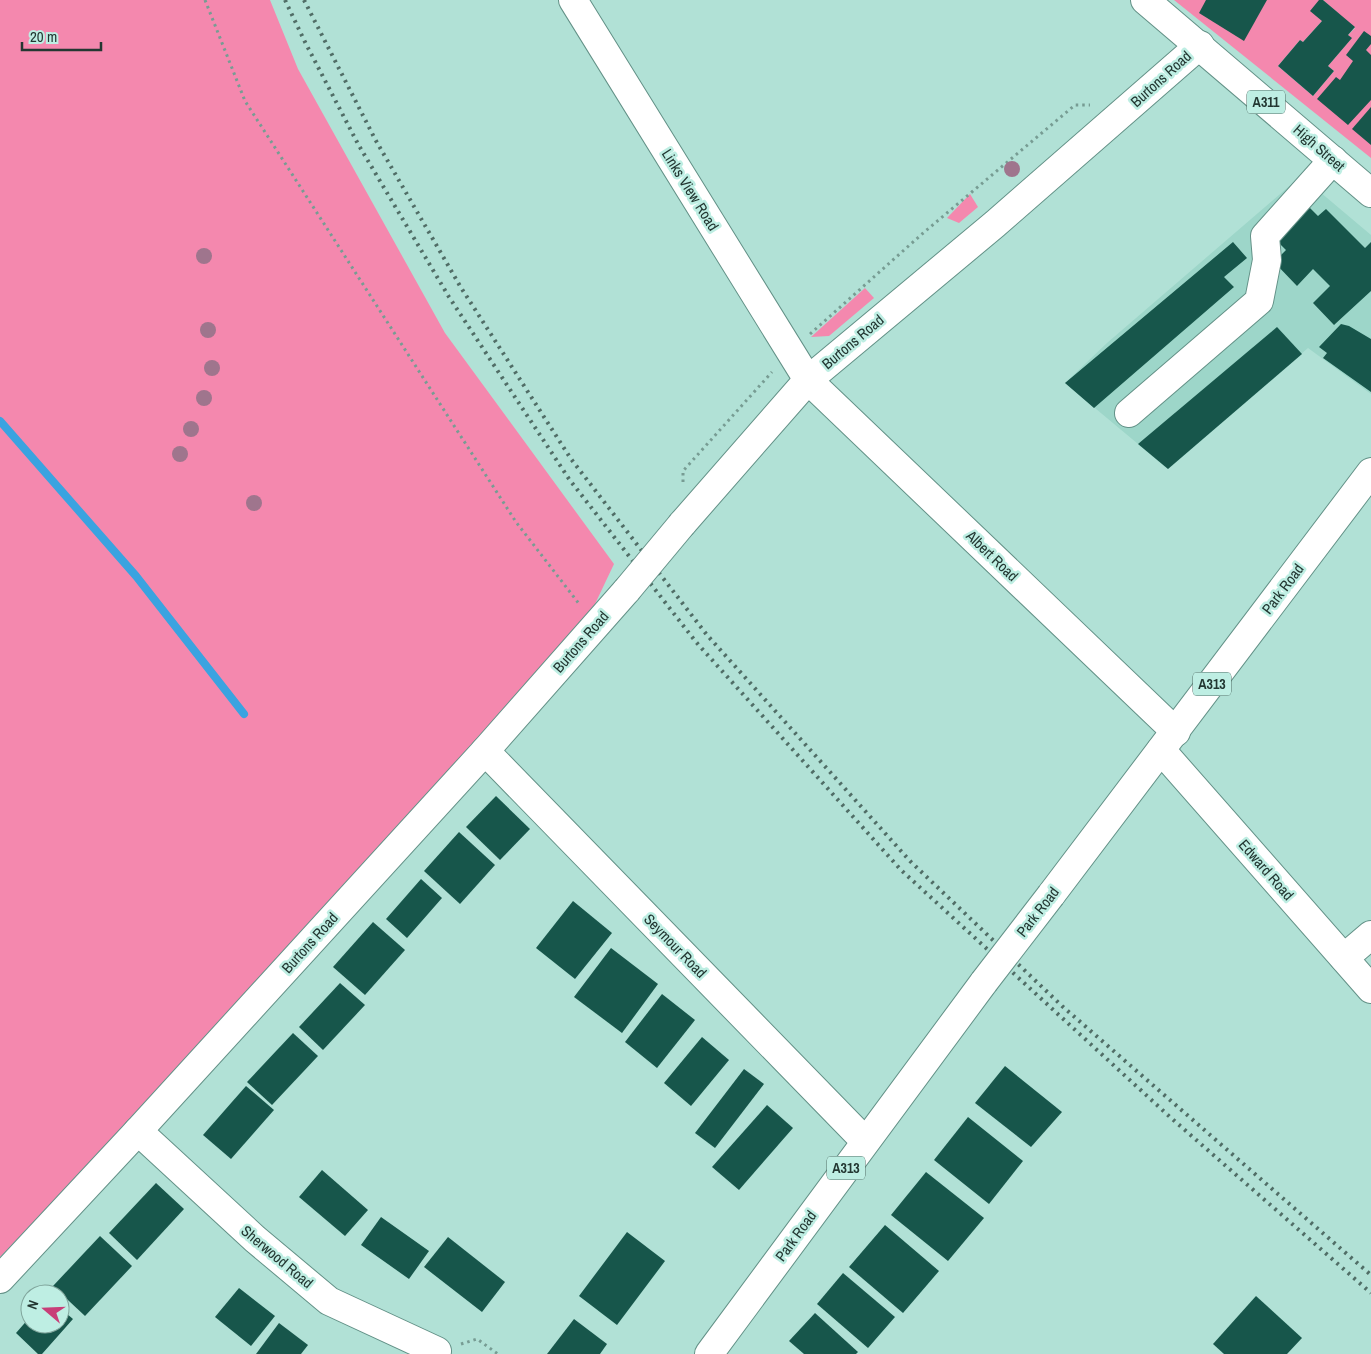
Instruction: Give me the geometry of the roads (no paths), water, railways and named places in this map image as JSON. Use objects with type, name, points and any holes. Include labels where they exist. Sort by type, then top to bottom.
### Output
[{"type":"street","name":"Links View Road","points":[[573,0],[808,380]]},
{"type":"street","name":"A311","points":[[1146,0],[1200,44]]},
{"type":"street","name":"Burtons Road","points":[[0,1279],[138,1131],[485,751],[808,380],[1002,217],[1200,44]]},
{"type":"street","name":"High Street","points":[[1200,44],[1371,193]]},
{"type":"street","points":[[1129,413],[1259,301],[1267,260],[1266,236],[1333,160]]},
{"type":"street","name":"Albert Road","points":[[808,380],[1168,741]]},
{"type":"street","name":"Park Road","points":[[710,1354],[865,1141],[984,982],[1371,472]]},
{"type":"street","name":"Edward Road","points":[[1168,741],[1371,989]]},
{"type":"street","name":"Seymour Road","points":[[485,751],[865,1141]]},
{"type":"street","points":[[1344,958],[1371,935]]},
{"type":"street","name":"Sherwood Road","points":[[138,1131],[255,1239],[329,1301],[437,1352]]},
{"type":"waterway","points":[[0,421],[136,576],[244,714]]},
{"type":"railway","points":[[285,0],[358,144],[449,297],[569,479],[696,642],[901,870],[1170,1117],[1371,1293]]},
{"type":"railway","points":[[304,0],[375,139],[460,286],[571,459],[707,635],[910,861],[1062,1006],[1371,1275]]}]
